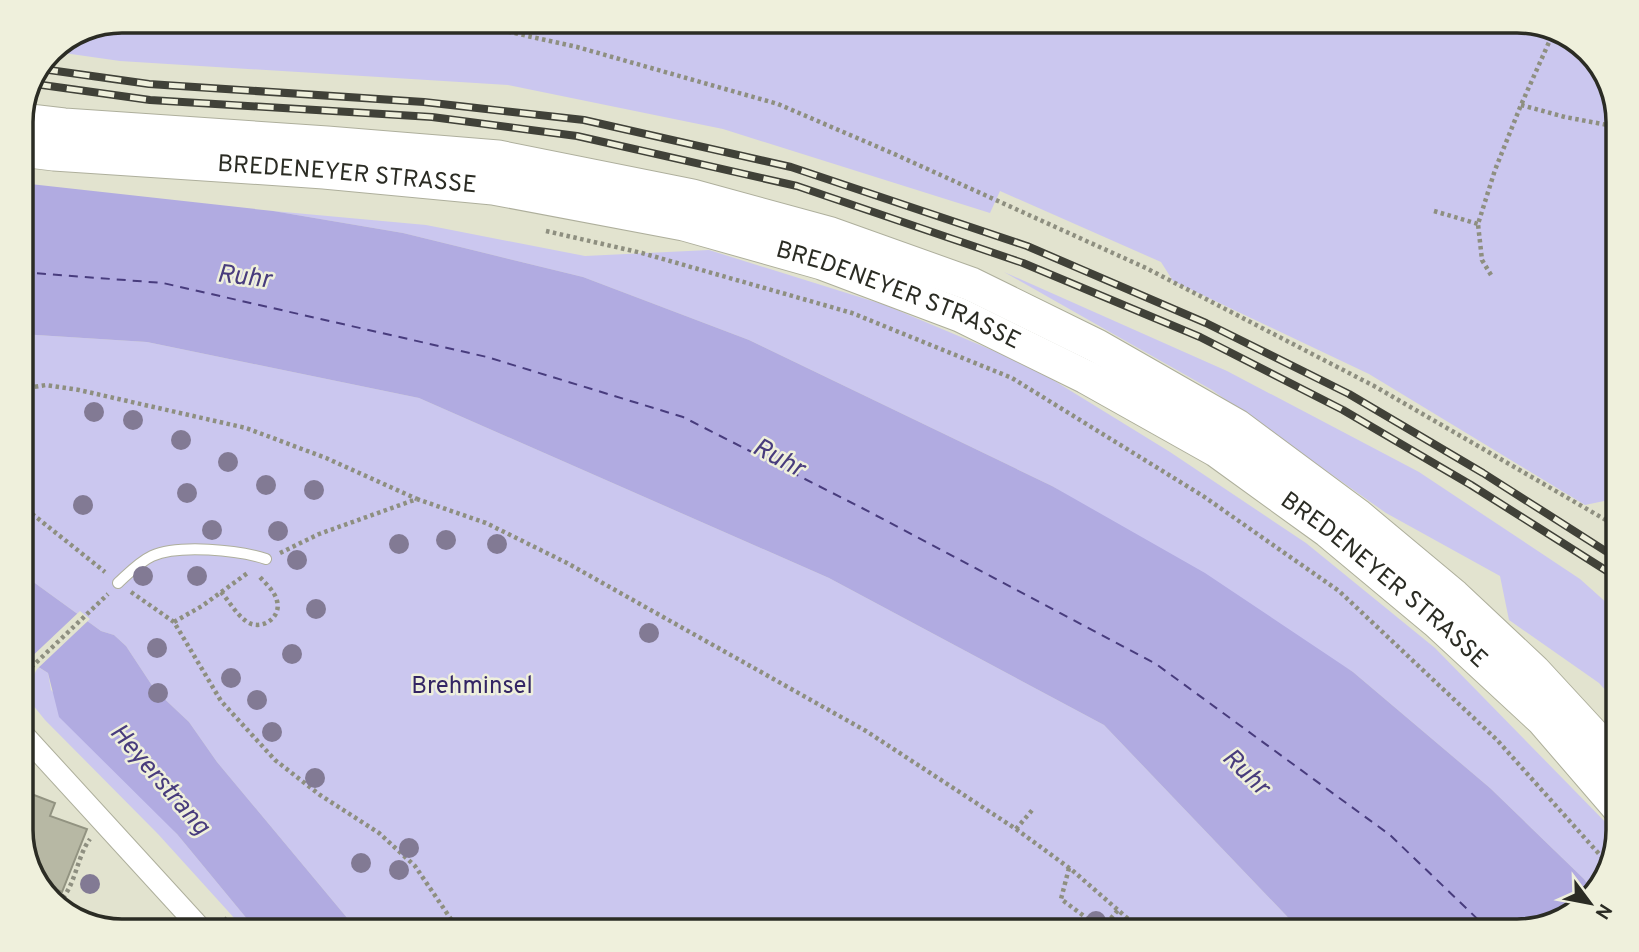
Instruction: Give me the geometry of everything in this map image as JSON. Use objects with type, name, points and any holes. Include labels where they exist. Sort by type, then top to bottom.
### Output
[{"type":"main road","name":"BREDENEYER STRASSE","points":[[33,121],[498,157],[705,199],[831,234],[971,284],[1097,346],[1237,426],[1335,499],[1454,596],[1534,671],[1606,749]]},
{"type":"main road","name":"BREDENEYER STRASSE","points":[[33,151],[324,172],[493,188],[684,224],[822,263],[960,314],[1086,377],[1216,450],[1328,531],[1436,621],[1543,720],[1606,793]]},
{"type":"street","points":[[33,745],[192,919]]},
{"type":"lane","points":[[118,583],[138,564],[167,551],[221,551],[266,559]]},
{"type":"path","points":[[514,33],[577,47],[778,104],[880,147],[1146,268],[1376,387],[1606,520]]},
{"type":"path","points":[[1491,275],[1482,260],[1478,224],[1495,170],[1550,40]]},
{"type":"path","points":[[1521,105],[1606,125]]},
{"type":"path","points":[[1434,211],[1478,224]]},
{"type":"path","points":[[537,228],[642,253],[852,313],[1012,378],[1203,496],[1339,591],[1497,740],[1602,857]]},
{"type":"path","points":[[33,387],[46,385],[79,390],[246,428],[326,458],[417,499],[486,523],[567,563],[866,731],[1016,829],[1069,868],[1129,919]]},
{"type":"path","points":[[266,559],[320,534],[417,499]]},
{"type":"path","points":[[33,515],[118,583],[174,622],[221,701],[244,728],[275,760],[320,795],[379,833],[415,866],[451,919]]},
{"type":"path","points":[[174,622],[253,569],[274,594],[278,603],[277,614],[265,625],[254,626],[245,621],[221,592]]},
{"type":"path","points":[[33,664],[102,599]]},
{"type":"path","points":[[1016,829],[1034,808]]},
{"type":"path","points":[[65,897],[83,848],[103,821]]},
{"type":"path","points":[[1069,868],[1061,899],[1088,919]]},
{"type":"path","points":[[1110,919],[1118,909]]},
{"type":"green space","points":[[122,33],[1517,33],[1540,36],[1561,45],[1580,59],[1597,83],[1606,116],[1606,502],[1585,505],[1369,374],[1173,281],[1161,262],[1000,191],[990,213],[723,129],[508,85],[120,61],[66,53],[88,40]]},
{"type":"green space","points":[[273,211],[426,225],[585,256],[709,250],[885,305],[1032,367],[1170,452],[1306,543],[1435,648],[1606,823],[1603,853],[1597,868],[1573,868],[1490,788],[1353,672],[1052,486],[749,340],[583,277],[403,233]]},
{"type":"green space","points":[[1004,272],[1227,371],[1419,472],[1580,579],[1606,602],[1606,691],[1599,683],[1509,620],[1500,576],[1386,513],[1212,390]]},
{"type":"green space","name":"Brehminsel","points":[[33,335],[147,342],[419,398],[829,578],[1104,725],[1290,919],[348,919],[217,762],[189,722],[155,690],[126,646],[114,635],[101,631],[33,582]]},
{"type":"green space","points":[[38,667],[48,673],[51,690],[247,919],[235,919],[158,834],[45,720],[33,705],[33,677]]},
{"type":"water","name":"Ruhr","points":[[33,184],[273,211],[403,233],[583,277],[749,340],[1052,486],[1205,573],[1353,672],[1490,788],[1573,868],[1555,868],[1555,910],[1540,916],[1517,919],[1290,919],[1104,725],[829,578],[419,398],[147,342],[33,335]]},
{"type":"water","name":"Heyerstrang","points":[[33,582],[101,631],[114,635],[126,646],[155,690],[189,722],[217,762],[348,919],[247,919],[177,834],[59,717],[48,673],[33,664]]},
{"type":"pier","points":[[80,611],[90,619],[36,670],[33,668],[33,655]]},
{"type":"building","points":[[33,795],[55,803],[50,816],[87,829],[62,892],[52,884],[38,859],[33,836]]},
{"type":"ferry route","points":[[33,273],[163,283],[487,357],[683,417],[862,508],[1156,664],[1390,835],[1478,919]]},
{"type":"railway","points":[[50,70],[149,84],[424,102],[584,120],[791,167],[1027,246],[1206,323],[1349,394],[1483,473],[1606,551]]},
{"type":"railway","points":[[42,85],[150,100],[432,117],[577,136],[797,186],[1023,263],[1200,337],[1343,410],[1471,485],[1606,570]]}]
